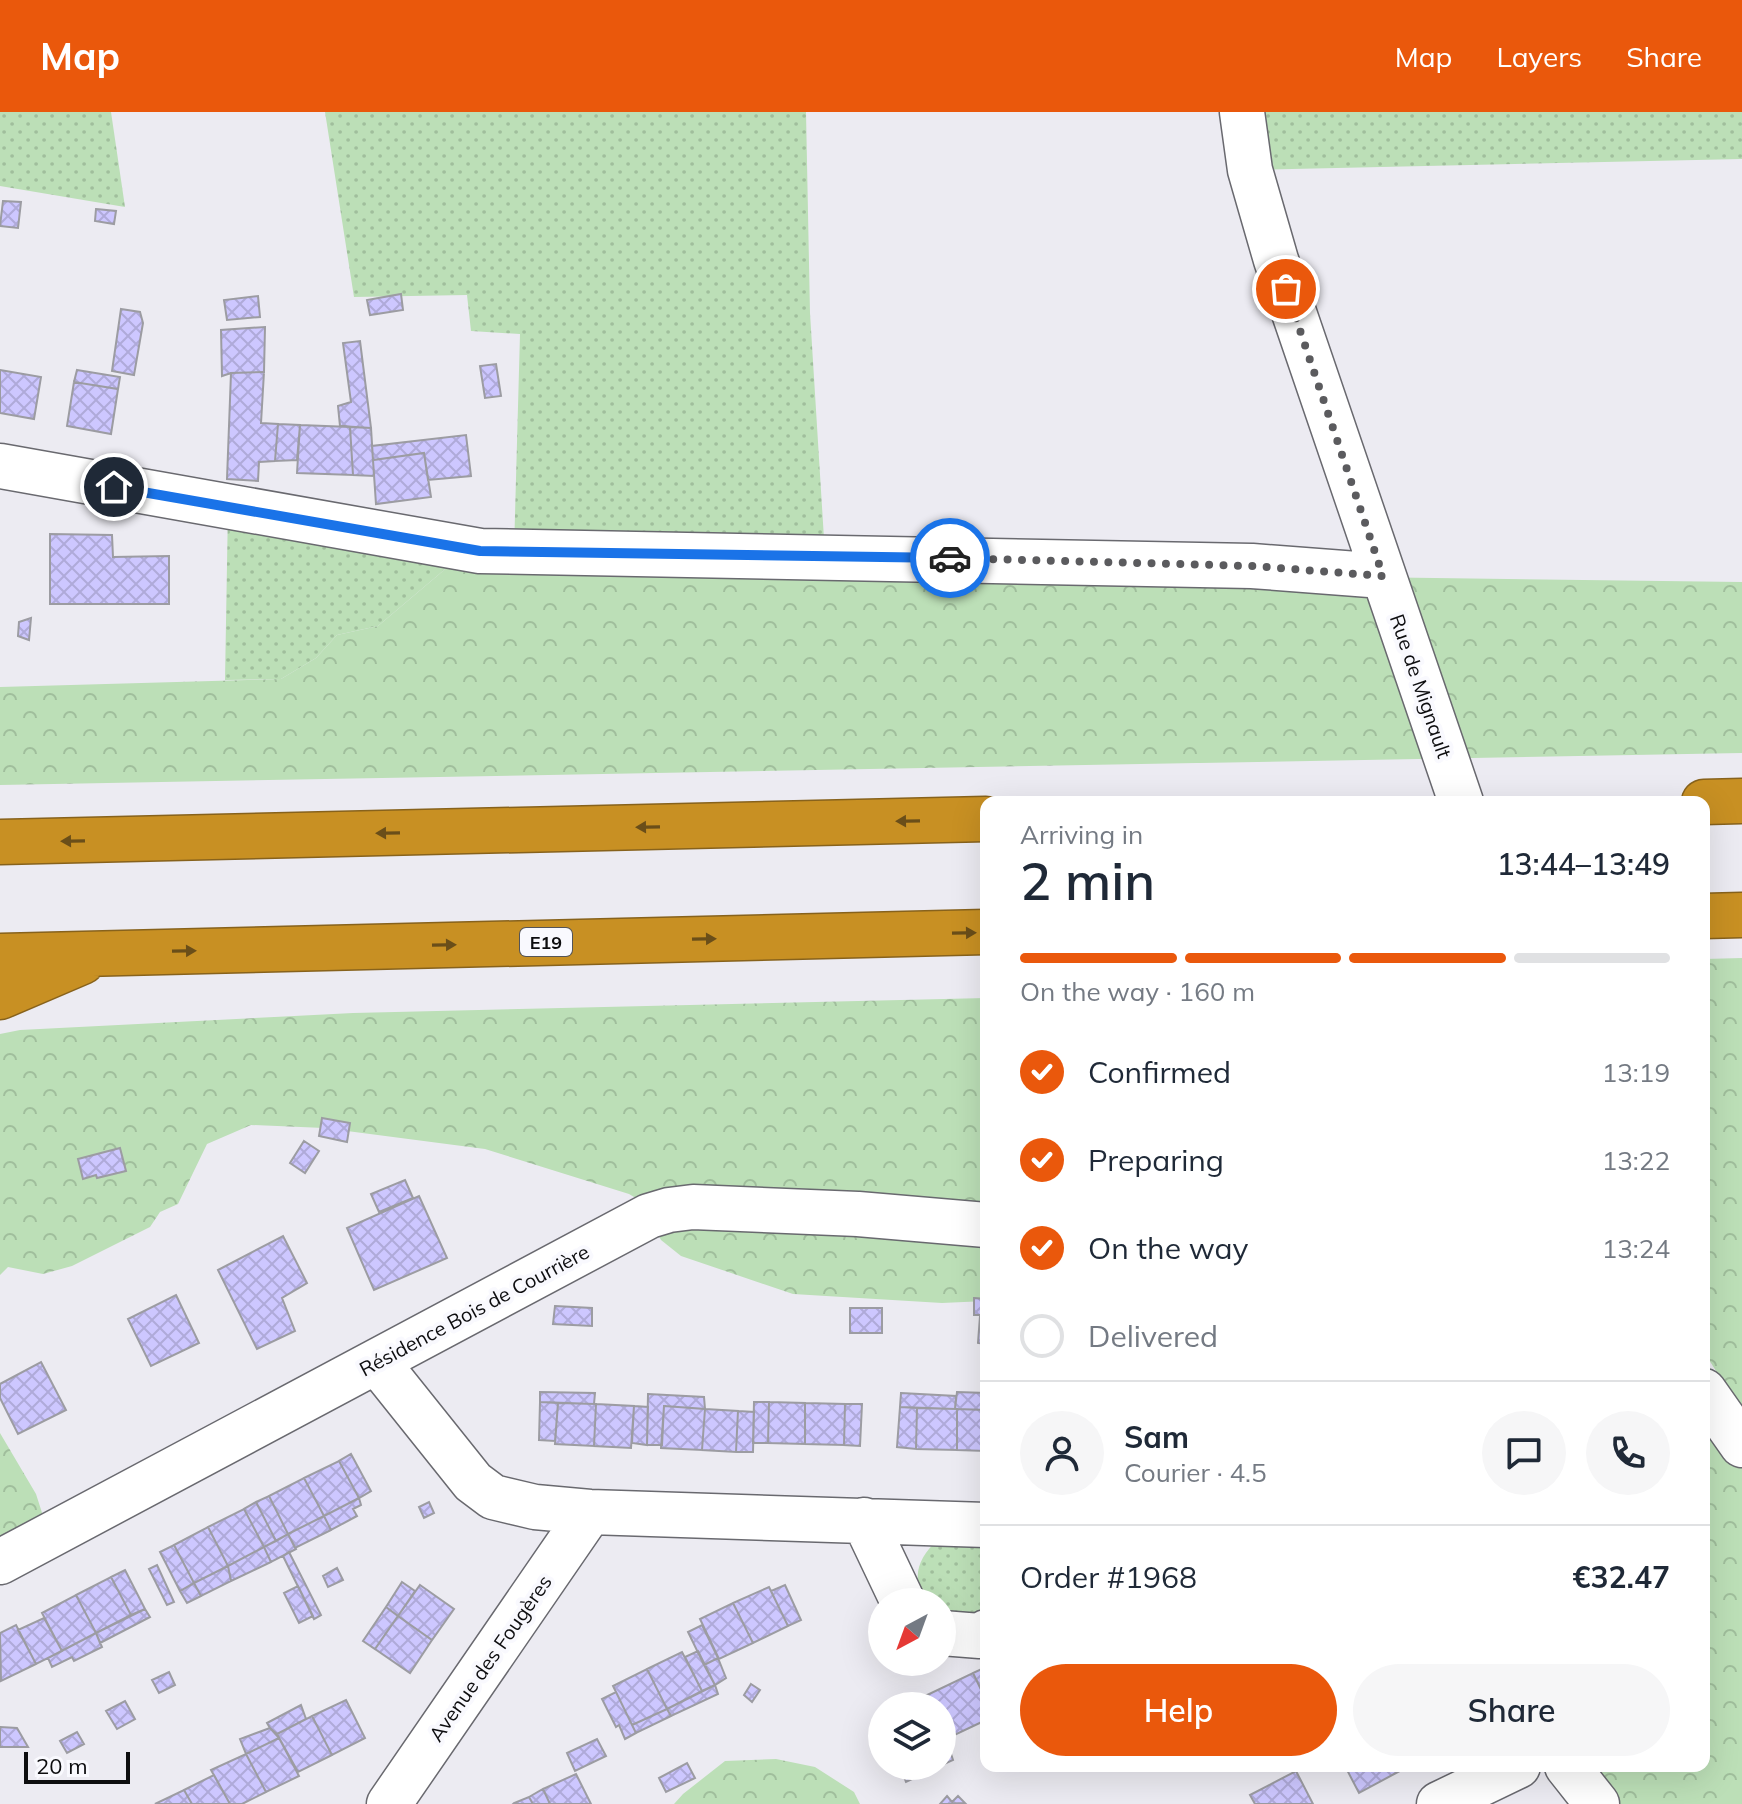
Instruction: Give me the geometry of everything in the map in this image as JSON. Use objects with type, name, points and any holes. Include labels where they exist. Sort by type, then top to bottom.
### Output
[{"type":"highway","points":[[1710,802],[1742,801]]},
{"type":"highway","points":[[0,842],[980,819]]},
{"type":"highway","points":[[1710,916],[1742,915]]},
{"type":"highway","name":"E19","points":[[0,956],[980,932]]},
{"type":"highway","points":[[0,997],[106,952]]},
{"type":"street","name":"Rue de Mignault","points":[[1242,112],[1250,170],[1276,260],[1459,796]]},
{"type":"street","points":[[0,466],[480,551],[1252,566],[1383,576]]},
{"type":"street","name":"Résidence Bois de Courrière","points":[[0,1562],[649,1216],[693,1207],[858,1214],[980,1224]]},
{"type":"street","points":[[377,1362],[473,1482],[493,1497],[535,1507],[590,1512],[980,1525]]},
{"type":"street","points":[[1710,1400],[1742,1445]]},
{"type":"street","name":"Avenue des Fougères","points":[[389,1804],[590,1512]]},
{"type":"street","points":[[864,1520],[896,1588]]},
{"type":"street","points":[[956,1634],[980,1636]]},
{"type":"street","points":[[1439,1804],[1506,1772]]},
{"type":"street","points":[[1572,1772],[1597,1804]]},
{"type":"green space","points":[[0,112],[111,112],[125,207],[0,186]]},
{"type":"green space","points":[[325,112],[806,112],[810,313],[825,555],[514,551],[520,334],[471,331],[467,295],[354,297]]},
{"type":"green space","points":[[1242,112],[1742,112],[1742,159],[1250,170]]},
{"type":"green space","points":[[228,507],[450,565],[378,626],[337,635],[316,658],[281,679],[225,680]]},
{"type":"green space","points":[[450,565],[1742,582],[1742,753],[0,785],[0,687],[281,679],[316,658],[337,635],[378,626]]},
{"type":"green space","points":[[1742,958],[1742,1412],[1710,1361],[1710,959]]},
{"type":"green space","points":[[980,998],[980,1301],[942,1303],[793,1294],[681,1256],[661,1240],[646,1204],[629,1194],[485,1149],[324,1128],[251,1125],[207,1144],[178,1204],[160,1212],[150,1227],[72,1266],[43,1274],[8,1267],[0,1275],[0,1034],[20,1030],[353,1013]]},
{"type":"green space","points":[[1710,1428],[1742,1454],[1742,1804],[1597,1804],[1572,1772],[1710,1772]]},
{"type":"green space","points":[[0,1433],[36,1494],[44,1519],[0,1562]]},
{"type":"green space","points":[[938,1540],[980,1544],[980,1616],[956,1617],[956,1588],[920,1588],[919,1569],[925,1554]]},
{"type":"green space","points":[[776,1759],[815,1767],[854,1792],[860,1804],[674,1804],[725,1761]]},
{"type":"building","points":[[3,201],[21,202],[18,228],[0,226]]},
{"type":"building","points":[[96,209],[116,211],[114,224],[95,221]]},
{"type":"building","points":[[401,294],[403,310],[370,315],[367,300]]},
{"type":"building","points":[[258,296],[260,317],[227,320],[224,300]]},
{"type":"building","points":[[121,309],[140,312],[143,323],[134,375],[112,371]]},
{"type":"building","points":[[265,327],[264,372],[222,376],[221,330]]},
{"type":"building","points":[[360,341],[371,428],[340,426],[338,406],[351,402],[343,343]]},
{"type":"building","points":[[496,364],[501,396],[485,398],[480,366]]},
{"type":"building","points":[[0,370],[41,377],[34,419],[0,413]]},
{"type":"building","points":[[77,370],[120,377],[118,389],[74,382]]},
{"type":"building","points":[[264,372],[261,423],[278,424],[275,461],[259,462],[258,481],[227,479],[231,373]]},
{"type":"building","points":[[74,382],[118,389],[111,434],[67,426]]},
{"type":"building","points":[[278,424],[300,425],[297,460],[275,461]]},
{"type":"building","points":[[300,425],[350,427],[353,475],[297,473]]},
{"type":"building","points":[[350,427],[371,428],[374,476],[353,475]]},
{"type":"building","points":[[466,435],[471,476],[428,480],[424,453],[373,460],[372,446]]},
{"type":"building","points":[[424,453],[431,497],[376,504],[373,460]]},
{"type":"building","points":[[50,534],[112,535],[113,557],[169,556],[169,604],[50,604]]},
{"type":"building","points":[[31,618],[29,640],[18,636],[19,622]]},
{"type":"building","points":[[322,1118],[350,1123],[347,1142],[319,1136]]},
{"type":"building","points":[[304,1141],[319,1151],[305,1173],[290,1163]]},
{"type":"building","points":[[120,1148],[126,1171],[83,1179],[78,1159]]},
{"type":"building","points":[[405,1180],[413,1198],[379,1212],[371,1194]]},
{"type":"building","points":[[419,1196],[447,1258],[374,1290],[347,1228]]},
{"type":"building","points":[[283,1236],[307,1283],[282,1298],[295,1331],[257,1349],[218,1270]]},
{"type":"building","points":[[176,1295],[199,1343],[151,1366],[128,1319]]},
{"type":"building","points":[[974,1298],[980,1298],[980,1315],[974,1315]]},
{"type":"building","points":[[555,1306],[592,1308],[592,1326],[553,1324]]},
{"type":"building","points":[[850,1308],[882,1308],[882,1333],[850,1333]]},
{"type":"building","points":[[41,1362],[66,1410],[18,1434],[0,1398],[0,1384]]},
{"type":"building","points":[[540,1392],[595,1393],[594,1404],[540,1402]]},
{"type":"building","points":[[957,1392],[980,1393],[980,1410],[955,1409]]},
{"type":"building","points":[[901,1393],[956,1396],[955,1409],[900,1407]]},
{"type":"building","points":[[648,1394],[704,1397],[705,1409],[664,1406],[662,1445],[647,1445]]},
{"type":"building","points":[[540,1402],[558,1403],[555,1441],[539,1440]]},
{"type":"building","points":[[754,1402],[769,1402],[768,1443],[753,1443]]},
{"type":"building","points":[[769,1402],[805,1403],[805,1444],[768,1443]]},
{"type":"building","points":[[558,1403],[596,1404],[594,1446],[555,1444]]},
{"type":"building","points":[[805,1403],[845,1404],[844,1445],[805,1444]]},
{"type":"building","points":[[596,1404],[634,1406],[631,1448],[594,1446]]},
{"type":"building","points":[[845,1404],[862,1404],[860,1446],[844,1445]]},
{"type":"building","points":[[634,1406],[648,1407],[647,1445],[632,1443]]},
{"type":"building","points":[[664,1406],[705,1409],[702,1450],[661,1448]]},
{"type":"building","points":[[900,1407],[917,1408],[916,1449],[897,1447]]},
{"type":"building","points":[[917,1408],[957,1409],[957,1450],[916,1449]]},
{"type":"building","points":[[705,1409],[738,1411],[736,1452],[702,1450]]},
{"type":"building","points":[[957,1409],[980,1410],[980,1451],[957,1450]]},
{"type":"building","points":[[738,1411],[754,1412],[753,1452],[736,1452]]},
{"type":"building","points":[[351,1454],[371,1491],[359,1498],[339,1461]]},
{"type":"building","points":[[339,1461],[359,1498],[324,1516],[304,1478]]},
{"type":"building","points":[[304,1478],[324,1516],[288,1534],[269,1496]]},
{"type":"building","points":[[269,1496],[288,1534],[276,1541],[256,1502]]},
{"type":"building","points":[[359,1498],[361,1505],[353,1509],[357,1516],[331,1530],[324,1516]]},
{"type":"building","points":[[256,1502],[276,1541],[264,1547],[244,1509]]},
{"type":"building","points":[[429,1502],[434,1513],[424,1518],[419,1507]]},
{"type":"building","points":[[244,1509],[264,1547],[228,1566],[208,1527]]},
{"type":"building","points":[[324,1516],[331,1530],[295,1548],[288,1534]]},
{"type":"building","points":[[208,1527],[228,1566],[194,1583],[174,1545]]},
{"type":"building","points":[[288,1534],[296,1549],[271,1562],[264,1547]]},
{"type":"building","points":[[174,1545],[194,1583],[180,1591],[160,1552]]},
{"type":"building","points":[[264,1547],[271,1562],[231,1581],[228,1566]]},
{"type":"building","points":[[289,1552],[321,1615],[314,1619],[283,1556]]},
{"type":"building","points":[[157,1565],[174,1602],[167,1605],[149,1569]]},
{"type":"building","points":[[228,1566],[231,1581],[201,1596],[194,1583]]},
{"type":"building","points":[[337,1568],[343,1580],[328,1587],[323,1576]]},
{"type":"building","points":[[125,1570],[145,1609],[131,1615],[111,1577]]},
{"type":"building","points":[[111,1577],[131,1615],[96,1633],[76,1595]]},
{"type":"building","points":[[402,1582],[415,1591],[398,1616],[386,1607]]},
{"type":"building","points":[[194,1583],[201,1596],[187,1603],[180,1591]]},
{"type":"building","points":[[420,1585],[454,1609],[432,1640],[398,1616]]},
{"type":"building","points":[[785,1585],[801,1620],[788,1626],[771,1591]]},
{"type":"building","points":[[298,1586],[313,1616],[299,1623],[284,1593]]},
{"type":"building","points":[[769,1587],[788,1626],[753,1643],[733,1603]]},
{"type":"building","points":[[76,1595],[96,1633],[62,1651],[42,1613]]},
{"type":"building","points":[[733,1603],[753,1643],[719,1659],[700,1619]]},
{"type":"building","points":[[386,1607],[398,1616],[375,1649],[363,1641]]},
{"type":"building","points":[[145,1609],[150,1617],[100,1643],[96,1633]]},
{"type":"building","points":[[398,1616],[432,1640],[410,1673],[375,1649]]},
{"type":"building","points":[[44,1618],[62,1651],[36,1664],[18,1630]]},
{"type":"building","points":[[16,1625],[36,1664],[1,1681],[0,1633]]},
{"type":"building","points":[[702,1625],[718,1658],[704,1665],[688,1632]]},
{"type":"building","points":[[96,1633],[102,1647],[74,1661],[72,1657],[52,1667],[48,1658]]},
{"type":"building","points":[[698,1651],[715,1685],[702,1691],[685,1657]]},
{"type":"building","points":[[682,1652],[702,1691],[667,1709],[647,1669]]},
{"type":"building","points":[[718,1658],[726,1678],[715,1685],[704,1665]]},
{"type":"building","points":[[647,1669],[667,1709],[632,1725],[613,1686]]},
{"type":"building","points":[[980,1670],[980,1688],[973,1673]]},
{"type":"building","points":[[169,1672],[175,1685],[159,1693],[152,1680]]},
{"type":"building","points":[[973,1673],[980,1688],[980,1723],[956,1734],[956,1692],[933,1692]]},
{"type":"building","points":[[751,1684],[760,1690],[752,1702],[744,1695]]},
{"type":"building","points":[[715,1685],[718,1694],[671,1716],[667,1709]]},
{"type":"building","points":[[616,1692],[636,1733],[625,1739],[602,1699]]},
{"type":"building","points":[[346,1700],[365,1738],[332,1755],[312,1716]]},
{"type":"building","points":[[125,1701],[135,1719],[117,1729],[106,1711]]},
{"type":"building","points":[[301,1705],[306,1719],[277,1734],[270,1728],[267,1723]]},
{"type":"building","points":[[667,1709],[671,1716],[636,1733],[632,1725]]},
{"type":"building","points":[[312,1716],[332,1755],[298,1772],[277,1734]]},
{"type":"building","points":[[0,1727],[17,1728],[28,1747],[0,1747]]},
{"type":"building","points":[[270,1728],[279,1738],[246,1754],[240,1739]]},
{"type":"building","points":[[77,1732],[84,1744],[67,1753],[60,1741]]},
{"type":"building","points":[[279,1738],[299,1776],[266,1792],[246,1754]]},
{"type":"building","points":[[597,1739],[606,1756],[575,1771],[567,1753]]},
{"type":"building","points":[[246,1754],[266,1792],[242,1804],[230,1804],[211,1770]]},
{"type":"building","points":[[687,1763],[695,1778],[666,1792],[659,1778]]},
{"type":"building","points":[[1297,1772],[1313,1804],[1255,1804],[1250,1795]]},
{"type":"building","points":[[1348,1772],[1398,1772],[1359,1793]]},
{"type":"building","points":[[576,1774],[591,1804],[550,1804],[543,1789]]},
{"type":"building","points":[[214,1775],[230,1804],[192,1804],[184,1790]]},
{"type":"building","points":[[543,1789],[550,1804],[533,1804],[529,1797]]},
{"type":"building","points":[[184,1790],[192,1804],[155,1804]]},
{"type":"building","points":[[947,1796],[952,1802],[958,1796],[965,1803],[940,1804]]},
{"type":"building","points":[[529,1797],[533,1804],[513,1804],[514,1803]]},
{"type":"way so far","points":[[950,558],[1252,566],[1383,576],[1286,289]]},
{"type":"route","points":[[114,487],[480,551],[950,558]]}]
